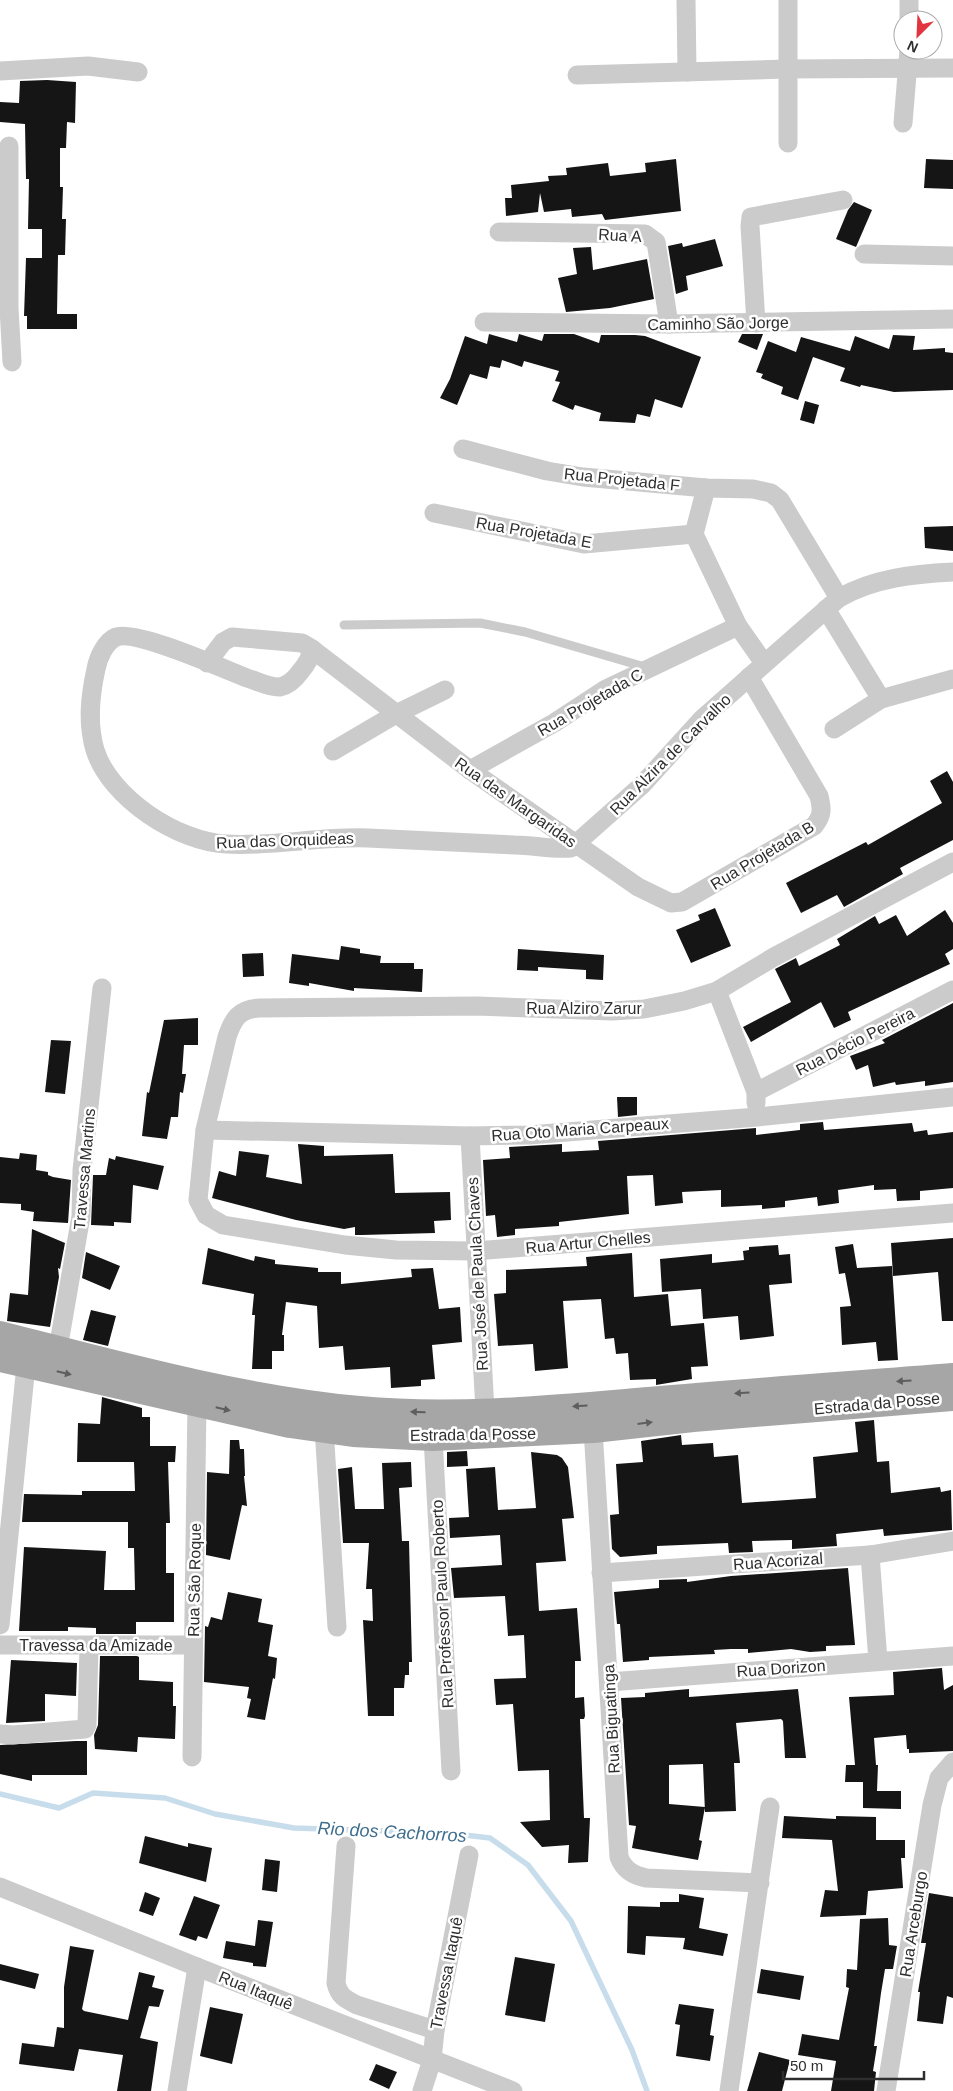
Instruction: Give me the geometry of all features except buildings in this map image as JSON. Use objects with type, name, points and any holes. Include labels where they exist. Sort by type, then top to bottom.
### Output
[{"type":"main road","name":"Estrada da Posse","points":[[0,1335],[221,1388],[298,1403],[362,1410],[485,1411],[584,1406],[953,1377]]},
{"type":"main road","name":"Estrada da Posse","points":[[0,1358],[290,1424],[324,1429],[433,1437],[593,1429],[702,1417],[953,1397]]},
{"type":"street","points":[[686,0],[686,72]]},
{"type":"street","points":[[788,0],[788,143]]},
{"type":"street","points":[[577,75],[787,69],[897,60]]},
{"type":"street","points":[[903,123],[909,60]]},
{"type":"street","points":[[914,60],[953,68]]},
{"type":"street","points":[[0,71],[88,66],[138,72]]},
{"type":"street","points":[[9,146],[4,199],[4,308],[12,362]]},
{"type":"street","points":[[756,323],[751,217],[843,200]]},
{"type":"street","name":"Rua A","points":[[499,232],[644,234],[652,237],[656,242],[669,324]]},
{"type":"street","points":[[864,254],[953,256]]},
{"type":"street","name":"Caminho São Jorge","points":[[484,322],[669,324],[953,319]]},
{"type":"street","name":"Rua Projetada F","points":[[464,449],[547,471],[582,477],[706,488],[753,489],[771,493],[780,500],[833,604]]},
{"type":"street","points":[[706,488],[694,534],[738,626],[764,664]]},
{"type":"street","name":"Rua Projetada E","points":[[434,513],[584,544],[694,534]]},
{"type":"street","name":"Rua Alzira de Carvalho","points":[[577,845],[641,786],[703,718],[833,604],[866,584],[896,578],[953,572]]},
{"type":"street","points":[[833,604],[881,699]]},
{"type":"street","name":"Rua Projetada C","points":[[470,770],[554,723],[606,689],[738,626]]},
{"type":"street","name":"Rua das Orquideas","points":[[312,650],[309,661],[299,674],[289,684],[278,687],[207,663],[149,640],[132,636],[116,637],[104,648],[97,665],[91,692],[90,722],[96,752],[107,773],[125,795],[136,804],[178,832],[204,842],[227,844],[357,838],[522,845],[561,849],[577,845]]},
{"type":"street","points":[[207,663],[223,642],[232,637],[302,643],[312,650]]},
{"type":"street","name":"Rua das Margaridas","points":[[312,650],[470,770],[638,888]]},
{"type":"street","name":"Rua Projetada B","points":[[638,888],[670,904],[682,902],[814,826],[820,818],[822,808],[819,796],[749,677]]},
{"type":"street","points":[[834,729],[881,699],[953,679]]},
{"type":"street","points":[[333,751],[396,714],[445,690]]},
{"type":"street","name":"Rua Alziro Zarur","points":[[205,1130],[227,1037],[233,1020],[241,1012],[259,1008],[477,1006],[612,1011],[644,1009],[684,1001],[717,990],[783,952],[953,862]]},
{"type":"street","name":"Travessa Martins","points":[[58,1349],[81,1216],[82,1170],[102,988]]},
{"type":"street","points":[[717,990],[756,1092],[757,1116]]},
{"type":"street","name":"Rua Décio Pereira","points":[[756,1092],[953,990]]},
{"type":"street","name":"Rua Oto Maria Carpeaux","points":[[205,1130],[470,1136],[529,1135],[953,1097]]},
{"type":"street","name":"Rua Artur Chelles","points":[[205,1130],[198,1200],[206,1215],[223,1225],[345,1245],[396,1250],[475,1251],[953,1213]]},
{"type":"street","name":"Rua José de Paula Chaves","points":[[470,1136],[485,1411]]},
{"type":"street","points":[[0,1625],[26,1365]]},
{"type":"street","name":"Rua São Roque","points":[[192,1757],[197,1403]]},
{"type":"street","points":[[324,1429],[337,1627]]},
{"type":"street","name":"Rua Biguatinga","points":[[593,1429],[619,1857],[623,1866],[637,1876],[646,1878],[760,1883]]},
{"type":"street","name":"Rua Professor Paulo Roberto","points":[[433,1437],[451,1772]]},
{"type":"street","name":"Rua Acorizal","points":[[601,1573],[870,1555],[953,1541]]},
{"type":"street","points":[[870,1555],[878,1661]]},
{"type":"street","name":"Travessa da Amizade","points":[[0,1645],[193,1645]]},
{"type":"street","points":[[0,1734],[13,1735],[85,1729],[88,1725],[89,1646]]},
{"type":"street","name":"Rua Dorizon","points":[[609,1682],[953,1656]]},
{"type":"street","name":"Rua Arceburgo","points":[[886,2091],[932,1805],[939,1778],[953,1762]]},
{"type":"street","points":[[728,2091],[770,1807]]},
{"type":"street","points":[[346,1846],[336,1983],[338,1991],[346,2000],[357,2005],[435,2030]]},
{"type":"street","name":"Travessa Itaquê","points":[[422,2091],[432,2060],[435,2030],[469,1854]]},
{"type":"street","name":"Rua Itaquê","points":[[0,1887],[512,2091]]},
{"type":"street","points":[[178,2091],[198,1967]]},
{"type":"lane","points":[[344,624],[480,623],[525,632],[648,668]]},
{"type":"waterway","name":"Rio dos Cachorros","points":[[0,1794],[59,1808],[93,1793],[165,1798],[215,1814],[294,1828],[448,1833],[490,1838],[528,1865],[571,1921],[632,2050],[647,2091]]}]
